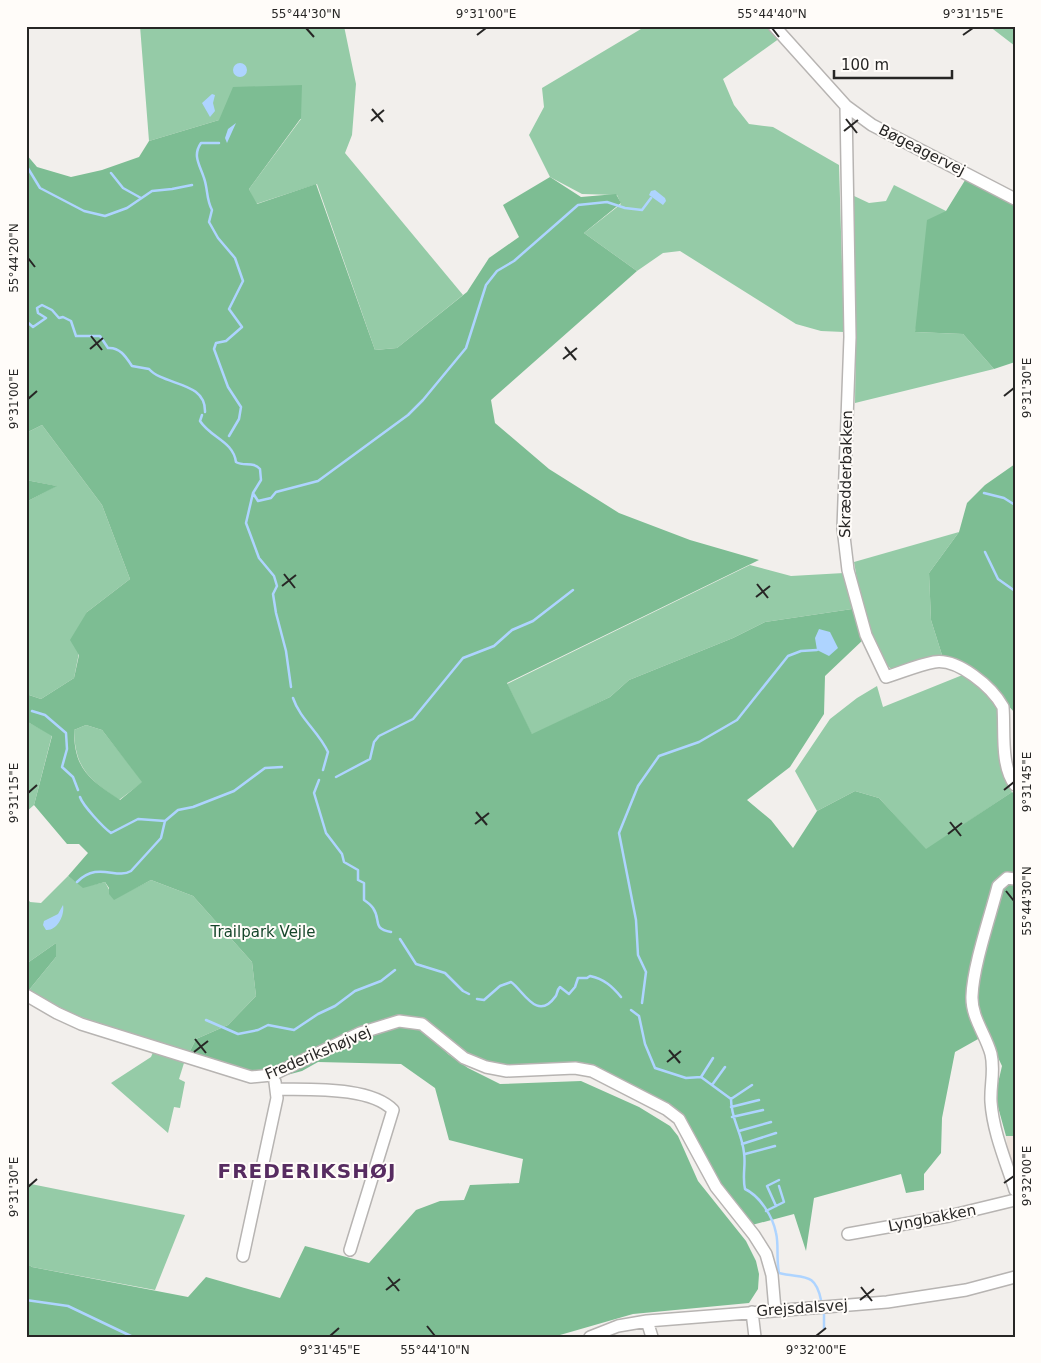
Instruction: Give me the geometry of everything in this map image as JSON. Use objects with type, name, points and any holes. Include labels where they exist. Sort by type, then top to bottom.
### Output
[{"type":"street","name":"Bøgeagervej","points":[[774,26],[846,106],[872,125],[1015,199]]},
{"type":"street","name":"Skrædderbakken","points":[[846,106],[850,337],[843,528],[848,570],[866,635],[886,677],[936,662],[950,663],[981,681],[999,700],[1003,706],[1006,755],[1011,780],[1015,786]]},
{"type":"street","points":[[1015,879],[1007,878],[998,886],[974,978],[972,998],[974,1012],[991,1052],[994,1069],[991,1101],[993,1116],[1015,1190]]},
{"type":"street","name":"Frederikshøjvej","points":[[26,995],[81,1024],[242,1075],[262,1078],[360,1033],[398,1022],[412,1021],[430,1029],[446,1045],[464,1058],[486,1067],[507,1071],[575,1068],[592,1071],[666,1109],[679,1119],[716,1187],[754,1235],[766,1254],[772,1276],[774,1310]]},
{"type":"street","points":[[243,1256],[277,1098],[277,1089],[272,1075]]},
{"type":"street","points":[[277,1089],[358,1094],[376,1099],[393,1110],[350,1250]]},
{"type":"street","name":"Lyngbakken","points":[[848,1234],[949,1216],[1015,1200]]},
{"type":"street","name":"Grejsdalsvej","points":[[590,1337],[618,1326],[647,1321],[887,1302],[966,1290],[1015,1276]]},
{"type":"street","points":[[752,1312],[756,1337]]},
{"type":"street","points":[[647,1321],[652,1337]]},
{"type":"shaded area","points":[[1006,1136],[1015,1136],[1015,1175],[1008,1151]]},
{"type":"green space","points":[[140,26],[344,26],[356,84],[352,135],[345,153],[463,295],[397,348],[375,350],[317,184],[256,204],[249,189],[301,119],[219,120],[149,141]]},
{"type":"green space","points":[[646,26],[769,26],[780,38],[723,79],[734,105],[749,124],[773,127],[839,165],[844,332],[821,331],[796,324],[680,251],[663,253],[637,271],[584,233],[621,204],[617,195],[582,194],[550,177],[529,135],[544,107],[542,88]]},
{"type":"green space","points":[[989,26],[1015,26],[1015,46]]},
{"type":"green space","name":"Trailpark Vejle","points":[[302,85],[301,118],[249,189],[257,204],[316,184],[375,350],[397,348],[467,292],[489,258],[519,237],[503,205],[550,177],[581,197],[616,194],[621,203],[584,233],[637,271],[491,400],[495,423],[549,469],[619,513],[690,540],[759,560],[507,683],[532,734],[610,697],[629,680],[733,638],[765,622],[852,609],[864,639],[825,676],[824,714],[790,767],[747,800],[771,820],[793,848],[817,811],[855,791],[879,798],[926,849],[1012,792],[1015,794],[1015,1136],[1006,1136],[995,1096],[1002,1066],[987,1034],[955,1052],[942,1118],[941,1153],[924,1174],[924,1190],[906,1193],[901,1174],[814,1198],[806,1251],[794,1214],[752,1225],[721,1186],[683,1117],[598,1068],[505,1066],[493,1064],[467,1054],[417,1017],[408,1017],[352,1032],[274,1069],[254,1072],[189,1053],[196,1039],[228,1025],[256,996],[252,962],[193,896],[151,880],[114,900],[109,894],[109,888],[105,882],[83,888],[68,876],[88,853],[79,844],[67,844],[34,805],[52,736],[26,721],[26,694],[41,699],[74,678],[79,655],[70,640],[87,612],[130,579],[102,505],[42,425],[26,433],[26,154],[37,167],[71,177],[102,170],[139,157],[149,141],[219,120],[233,87]],"holes":[[[86,725],[102,730],[142,782],[120,800],[100,786],[85,772],[77,754],[74,730]]]},
{"type":"green space","points":[[967,177],[1015,205],[1015,362],[994,369],[963,334],[915,332],[927,220],[946,211]]},
{"type":"green space","points":[[894,185],[946,211],[915,332],[963,334],[994,369],[855,403],[856,329],[852,195],[869,203],[886,201]]},
{"type":"green space","points":[[42,425],[102,505],[130,579],[87,612],[74,678],[41,699],[26,694],[26,502],[56,486],[26,480],[26,433]]},
{"type":"green space","points":[[1015,464],[1015,713],[980,675],[942,655],[931,620],[929,573],[959,532],[967,503],[985,485]]},
{"type":"green space","points":[[26,480],[57,486],[26,502]]},
{"type":"green space","points":[[959,532],[929,573],[931,620],[942,655],[892,669],[883,661],[870,636],[854,562]]},
{"type":"green space","points":[[750,565],[791,576],[844,573],[852,609],[765,622],[733,638],[629,680],[610,697],[532,735],[507,684]]},
{"type":"green space","points":[[965,674],[997,703],[1007,785],[1012,792],[926,850],[879,798],[855,791],[817,811],[795,771],[830,719],[857,698],[877,686],[883,707]]},
{"type":"green space","points":[[26,721],[52,735],[34,805],[26,812]]},
{"type":"green space","points":[[86,725],[102,730],[143,782],[119,800],[99,786],[81,764],[77,754],[74,730]]},
{"type":"green space","points":[[68,876],[83,887],[105,882],[114,899],[151,880],[193,896],[252,962],[256,996],[228,1025],[196,1039],[189,1053],[72,1014],[29,990],[56,957],[56,943],[26,964],[26,896],[30,902],[41,903]]},
{"type":"green space","points":[[56,943],[56,957],[29,990],[26,988],[26,964]]},
{"type":"green space","points":[[400,1027],[415,1027],[431,1036],[448,1054],[468,1068],[500,1084],[581,1081],[639,1107],[670,1126],[678,1136],[698,1181],[746,1241],[756,1261],[759,1274],[758,1289],[749,1303],[633,1314],[553,1337],[26,1337],[26,1263],[32,1267],[188,1297],[206,1277],[280,1298],[305,1246],[369,1263],[416,1210],[440,1201],[464,1200],[470,1185],[519,1183],[523,1159],[449,1140],[435,1088],[401,1064],[318,1062],[302,1071],[287,1075],[288,1072],[353,1042]]},
{"type":"green space","points":[[154,1050],[184,1063],[179,1079],[185,1082],[180,1108],[174,1107],[168,1133],[111,1083],[151,1057]]},
{"type":"green space","points":[[26,1183],[185,1215],[155,1290],[32,1267],[26,1263]]},
{"type":"water","points":[[240,63],[245,65],[247,70],[245,75],[240,77],[235,75],[233,70],[235,65]]},
{"type":"water","points":[[212,94],[215,95],[213,103],[215,111],[210,117],[202,103]]},
{"type":"water","points":[[236,123],[227,143],[225,138],[228,129]]},
{"type":"water","points":[[655,190],[665,198],[666,201],[663,205],[649,195],[651,191]]},
{"type":"water","points":[[819,629],[830,632],[838,648],[829,656],[817,650],[815,638]]},
{"type":"water","points":[[63,905],[60,921],[54,928],[46,930],[43,925],[44,921],[58,914]]},
{"type":"waterway","points":[[219,143],[201,143],[197,156],[212,210],[209,222],[218,238],[235,258],[243,281],[229,309],[242,327],[226,341],[216,343],[214,349],[228,387],[241,407],[239,419],[229,436]]},
{"type":"waterway","points":[[26,165],[40,188],[84,211],[105,216],[127,208],[152,191],[192,185]]},
{"type":"waterway","points":[[111,173],[123,188],[141,198]]},
{"type":"waterway","points":[[253,493],[258,501],[271,498],[276,492],[318,481],[408,415],[423,400],[466,348],[486,285],[497,271],[514,261],[578,205],[607,202],[625,208],[642,210],[651,198]]},
{"type":"waterway","points":[[26,321],[33,327],[46,318],[38,313],[37,308],[42,305],[52,310],[59,318],[63,317],[71,321],[76,336],[100,336],[108,348],[119,351],[132,366],[149,369],[164,379],[192,389],[203,402],[205,412]]},
{"type":"waterway","points":[[202,415],[200,421],[231,449],[236,462],[254,465],[260,469],[261,480],[253,493],[246,523],[259,558],[274,576],[277,586],[273,594],[286,651],[291,687]]},
{"type":"waterway","points":[[984,493],[1004,498],[1015,505]]},
{"type":"waterway","points":[[985,552],[998,579],[1015,591]]},
{"type":"waterway","points":[[336,777],[370,759],[374,742],[379,736],[413,719],[463,658],[494,646],[512,630],[533,621],[573,590]]},
{"type":"waterway","points":[[642,1003],[646,972],[638,955],[636,920],[619,833],[638,786],[659,756],[699,742],[737,720],[788,656],[801,651],[817,650]]},
{"type":"waterway","points":[[293,698],[296,706],[328,752],[323,770]]},
{"type":"waterway","points":[[32,711],[45,715],[66,733],[67,749],[62,767],[73,777],[78,790]]},
{"type":"waterway","points":[[80,797],[89,811],[111,833],[138,819],[165,821],[178,810],[193,807],[234,791],[265,768],[282,767]]},
{"type":"waterway","points":[[319,780],[314,793],[326,833],[342,854],[344,862],[358,870],[358,880],[364,883],[364,900],[376,913],[379,926],[391,932]]},
{"type":"waterway","points":[[77,882],[92,873],[119,874],[131,871],[161,838],[165,821]]},
{"type":"waterway","points":[[400,939],[416,964],[445,973],[463,991],[469,994]]},
{"type":"waterway","points":[[206,1020],[238,1034],[258,1030],[268,1025],[294,1030],[318,1014],[335,1006],[355,991],[381,981],[395,970]]},
{"type":"waterway","points":[[477,999],[484,1000],[500,986],[511,982],[531,1002],[542,1006],[548,1004],[555,997],[560,987],[569,994],[575,987],[578,978],[590,976],[607,984],[621,997]]},
{"type":"waterway","points":[[631,1010],[639,1016],[645,1044],[655,1068],[686,1078],[701,1077],[731,1099],[731,1106],[743,1146],[745,1189],[761,1202],[772,1220],[777,1238],[779,1273],[811,1280],[815,1284],[821,1300]]},
{"type":"waterway","points":[[701,1077],[713,1058]]},
{"type":"waterway","points":[[712,1085],[725,1067]]},
{"type":"waterway","points":[[731,1099],[752,1085]]},
{"type":"waterway","points":[[731,1107],[759,1100]]},
{"type":"waterway","points":[[732,1117],[763,1110]]},
{"type":"waterway","points":[[739,1131],[771,1122]]},
{"type":"waterway","points":[[742,1144],[776,1133]]},
{"type":"waterway","points":[[745,1154],[775,1146]]},
{"type":"waterway","points":[[776,1206],[767,1186],[779,1180]]},
{"type":"waterway","points":[[766,1211],[784,1202],[779,1186]]},
{"type":"waterway","points":[[26,1300],[68,1306],[133,1337]]},
{"type":"waterway","points":[[824,1314],[824,1329]]},
{"type":"district","name":"FREDERIKSHØJ","points":[[307,1171]]}]
